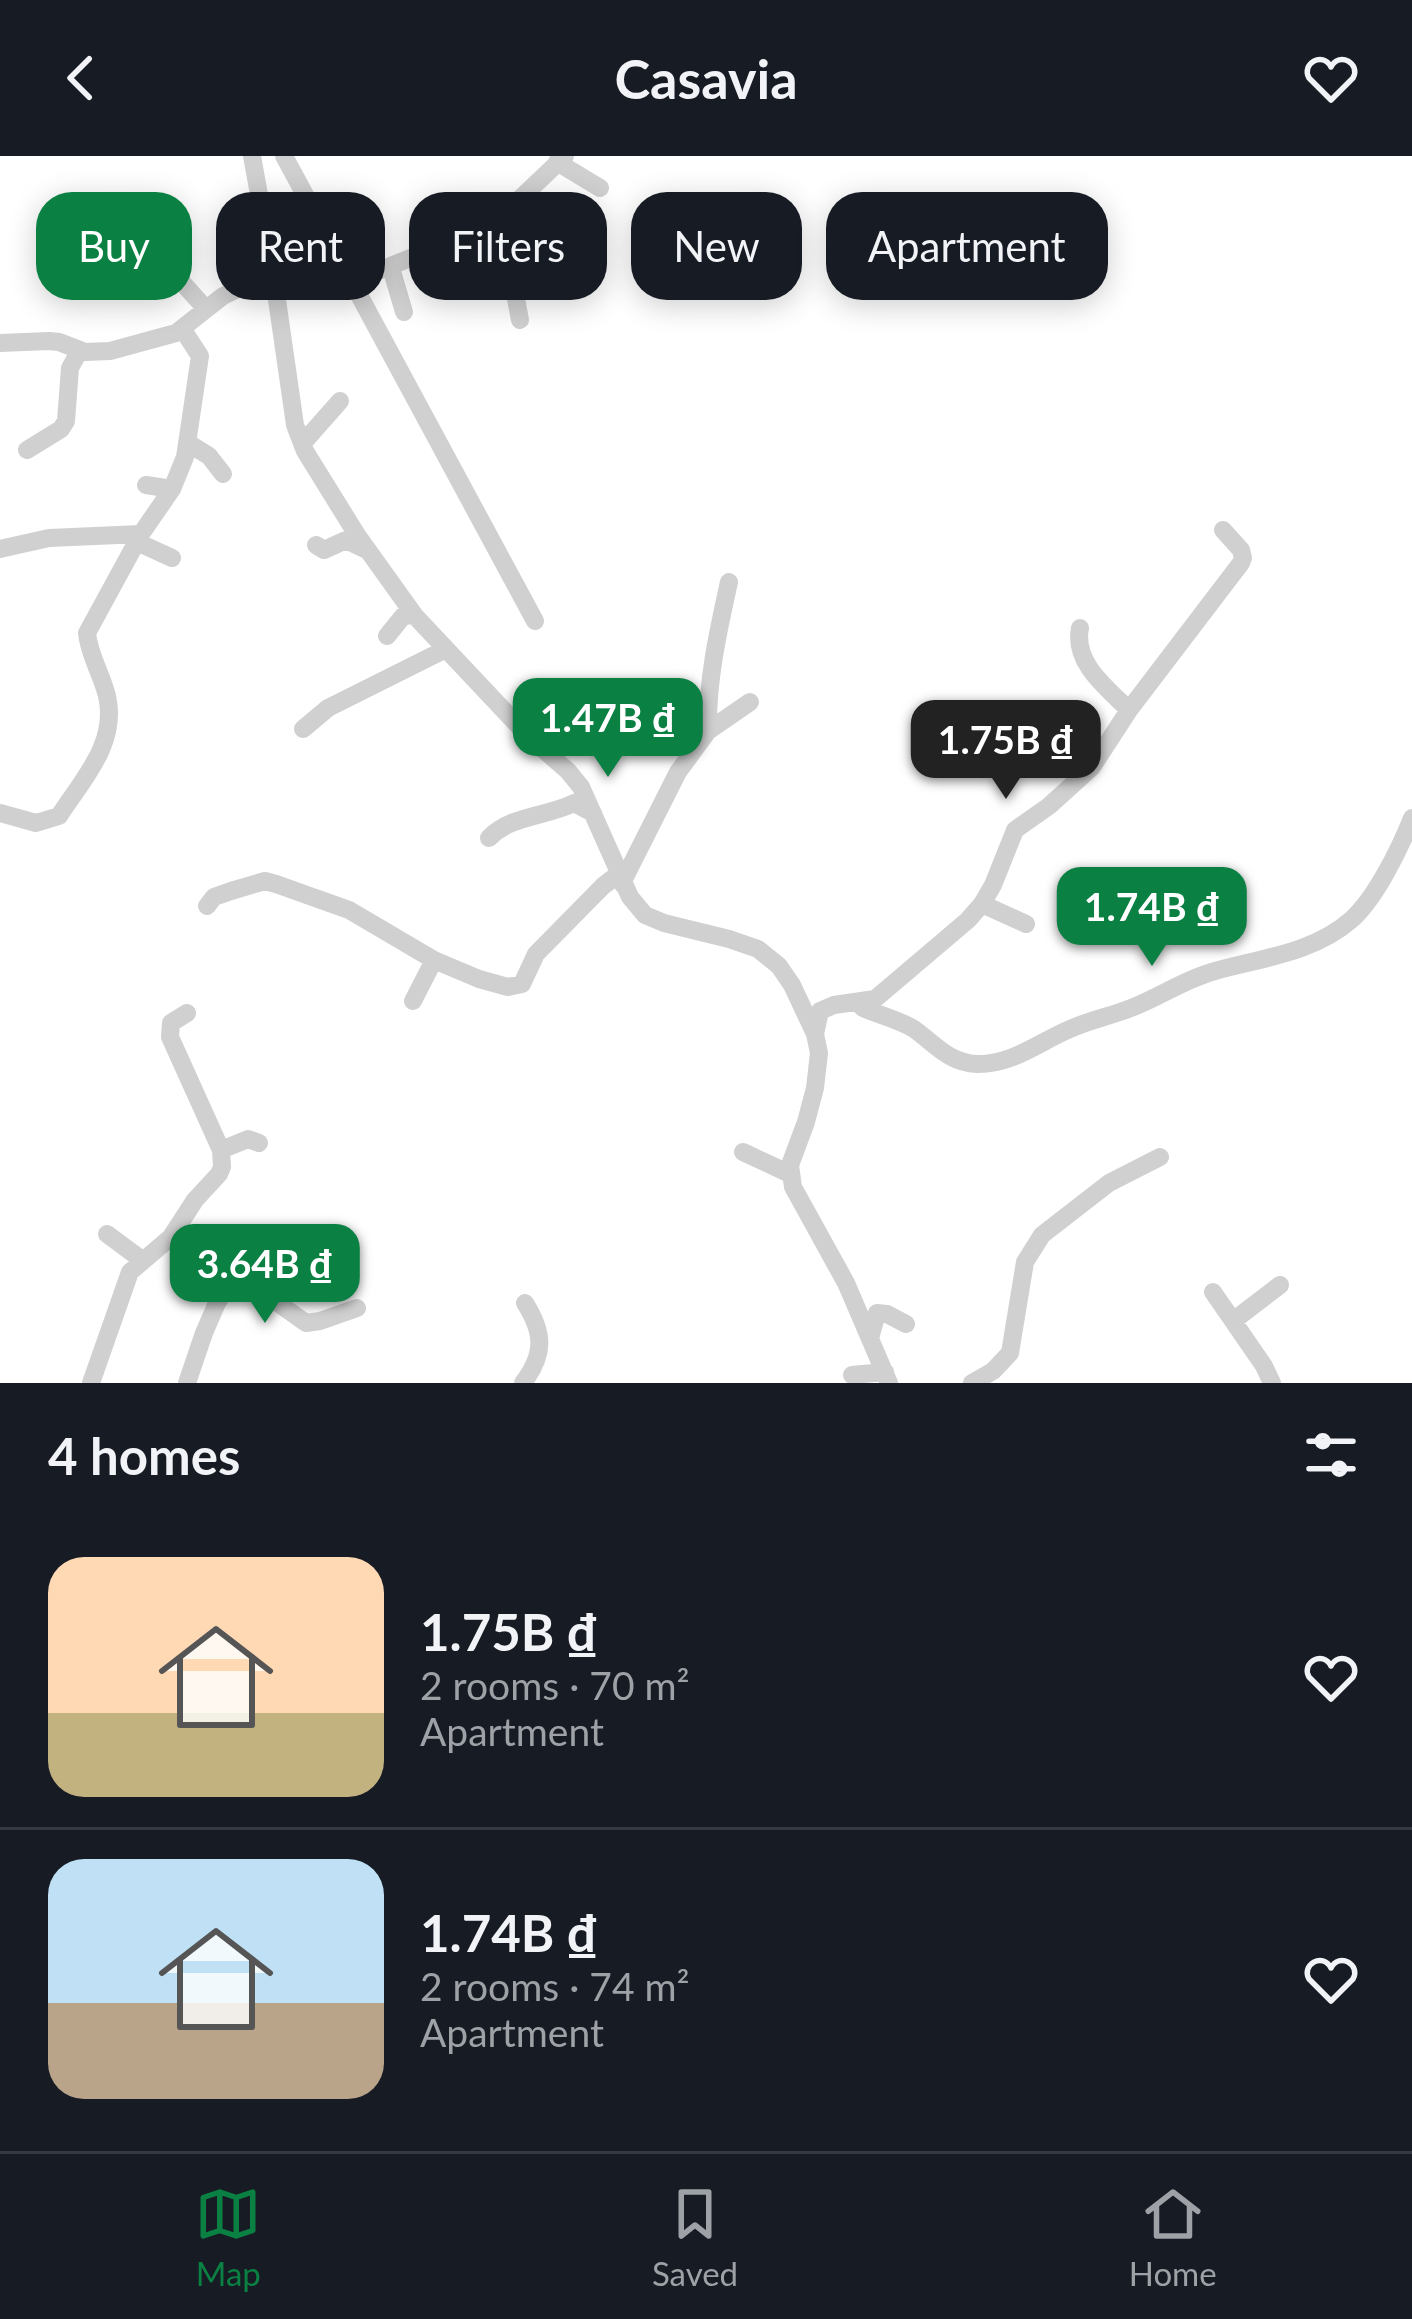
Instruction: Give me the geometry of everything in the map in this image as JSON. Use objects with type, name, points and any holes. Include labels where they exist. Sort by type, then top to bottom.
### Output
[{"type":"street","points":[[252,156],[259,192]]},
{"type":"street","points":[[284,156],[304,192]]},
{"type":"street","points":[[527,192],[561,159],[600,188]]},
{"type":"street","points":[[385,270],[409,258]]},
{"type":"street","points":[[391,268],[404,312]]},
{"type":"street","points":[[192,293],[206,309]]},
{"type":"street","points":[[0,344],[49,341],[98,353],[110,351],[182,330],[218,300]]},
{"type":"street","points":[[277,300],[302,444],[367,550],[415,616],[581,787],[634,904],[654,920],[729,939],[769,956],[792,985],[819,1053],[815,1088],[790,1174],[797,1197],[871,1335],[887,1378],[852,1375]]},
{"type":"street","points":[[364,300],[536,621]]},
{"type":"street","points":[[516,300],[520,320]]},
{"type":"street","points":[[0,813],[36,823],[59,816],[98,758],[108,732],[109,711],[87,633],[172,489],[185,457],[200,356],[182,330]]},
{"type":"street","points":[[27,450],[66,422],[70,368],[80,350]]},
{"type":"street","points":[[302,444],[340,401]]},
{"type":"street","points":[[188,443],[223,474]]},
{"type":"street","points":[[146,484],[172,489]]},
{"type":"street","points":[[814,1034],[820,1011],[875,999],[982,904],[1015,830],[1080,780],[1244,558],[1223,530]]},
{"type":"street","points":[[0,549],[49,538],[139,538],[172,558]]},
{"type":"street","points":[[316,545],[324,550],[346,540],[367,550]]},
{"type":"street","points":[[708,730],[712,664],[729,582]]},
{"type":"street","points":[[387,636],[404,615],[415,616]]},
{"type":"street","points":[[1080,628],[1078,644],[1088,666],[1129,710]]},
{"type":"street","points":[[303,729],[328,708],[446,649]]},
{"type":"street","points":[[625,885],[678,772],[708,730],[750,703]]},
{"type":"street","points":[[489,838],[510,821],[548,814],[574,802],[593,812]]},
{"type":"street","points":[[857,1002],[863,1009],[913,1029],[963,1063],[1004,1061],[1195,978],[1285,955],[1336,930],[1353,919],[1376,887],[1412,818]]},
{"type":"street","points":[[207,906],[214,898],[265,881],[349,910],[434,960],[508,987],[518,986],[536,954],[611,879],[616,876],[625,885]]},
{"type":"street","points":[[982,904],[1026,924]]},
{"type":"street","points":[[413,1001],[434,960]]},
{"type":"street","points":[[91,1383],[130,1271],[171,1237],[222,1167],[221,1150],[170,1037],[171,1023],[187,1013]]},
{"type":"street","points":[[221,1150],[248,1139],[259,1143]]},
{"type":"street","points":[[743,1152],[790,1174]]},
{"type":"street","points":[[971,1383],[993,1371],[1010,1353],[1025,1262],[1042,1235],[1109,1183],[1160,1157]]},
{"type":"street","points":[[107,1234],[142,1259]]},
{"type":"street","points":[[187,1383],[217,1303],[229,1284],[250,1283],[306,1323],[357,1308]]},
{"type":"street","points":[[1233,1322],[1280,1285]]},
{"type":"street","points":[[1213,1292],[1272,1383]]},
{"type":"street","points":[[523,1383],[532,1371],[541,1338],[525,1303]]},
{"type":"street","points":[[871,1335],[877,1312],[906,1324]]}]
